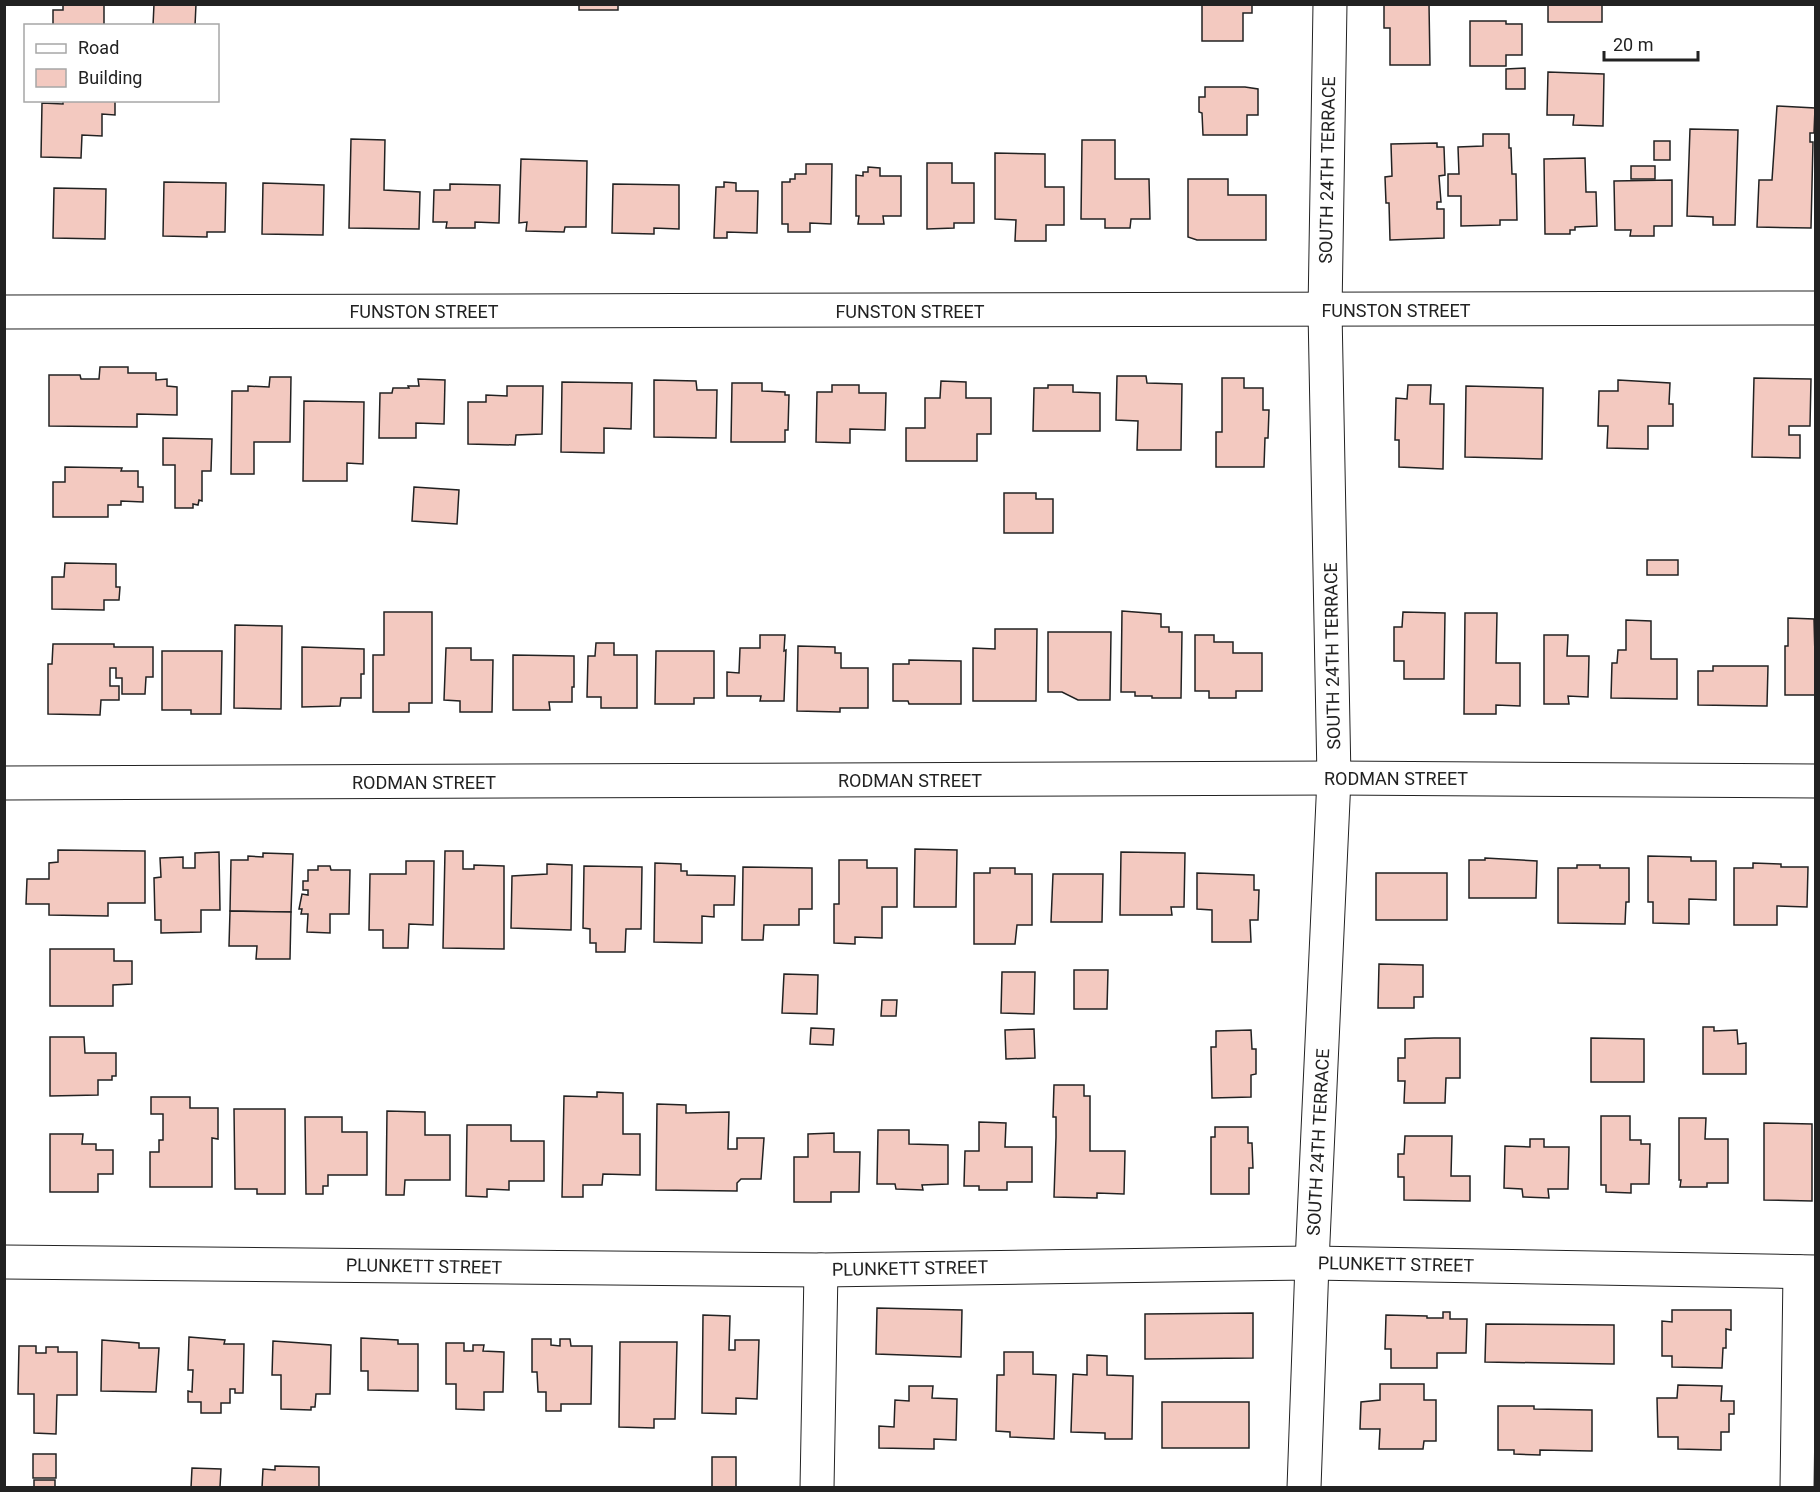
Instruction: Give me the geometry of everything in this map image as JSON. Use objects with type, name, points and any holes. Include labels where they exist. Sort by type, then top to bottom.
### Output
[{"type":"street","name":"SOUTH 24TH TERRACE","points":[[1304,1488],[1334,778],[1325,310],[1330,4]]},
{"type":"street","name":"FUNSTON STREET","points":[[4,312],[1815,308]]},
{"type":"street","name":"RODMAN STREET","points":[[4,783],[1334,778],[1815,781]]},
{"type":"street","name":"PLUNKETT STREET","points":[[4,1262],[821,1269],[1312,1263],[1808,1272]]},
{"type":"street","points":[[817,1488],[821,1269]]},
{"type":"street","points":[[1797,1488],[1808,1272]]},
{"type":"building","points":[[63,4],[104,4],[104,24],[53,24],[53,10],[63,10]]},
{"type":"building","points":[[154,4],[196,4],[195,24],[153,24]]},
{"type":"building","points":[[579,4],[618,4],[618,10],[579,10]]},
{"type":"building","points":[[1202,4],[1252,4],[1252,13],[1243,13],[1243,41],[1202,41]]},
{"type":"building","points":[[1384,4],[1429,4],[1430,65],[1390,65],[1390,28],[1384,28]]},
{"type":"building","points":[[1548,4],[1602,4],[1602,22],[1548,22]]},
{"type":"building","points":[[1470,21],[1506,21],[1506,24],[1522,24],[1522,55],[1506,55],[1506,66],[1470,66]]},
{"type":"building","points":[[1525,68],[1525,89],[1506,89],[1506,69]]},
{"type":"building","points":[[1548,72],[1604,74],[1603,126],[1573,125],[1574,115],[1547,115]]},
{"type":"building","points":[[1205,87],[1258,89],[1258,115],[1247,115],[1247,135],[1203,135],[1199,97],[1205,97]]},
{"type":"building","points":[[63,102],[115,102],[115,115],[102,114],[102,136],[82,135],[81,158],[41,157],[42,103],[63,104]]},
{"type":"building","points":[[1777,106],[1815,108],[1814,133],[1810,133],[1810,142],[1813,142],[1811,228],[1757,227],[1759,180],[1772,180]]},
{"type":"building","points":[[1690,129],[1738,130],[1735,225],[1713,225],[1713,217],[1687,216]]},
{"type":"building","points":[[1483,134],[1509,134],[1512,174],[1516,174],[1517,220],[1500,220],[1500,225],[1461,226],[1461,196],[1448,196],[1448,174],[1459,174],[1458,147],[1483,146]]},
{"type":"building","points":[[351,139],[385,140],[384,190],[420,192],[419,229],[349,228]]},
{"type":"building","points":[[1082,140],[1115,140],[1115,179],[1149,179],[1150,219],[1131,219],[1130,228],[1105,228],[1105,219],[1081,219]]},
{"type":"building","points":[[1654,141],[1670,141],[1670,160],[1654,160]]},
{"type":"building","points":[[1437,143],[1437,147],[1444,147],[1445,175],[1439,176],[1441,202],[1437,202],[1437,209],[1444,209],[1444,238],[1390,240],[1389,203],[1386,203],[1385,177],[1392,176],[1391,144]]},
{"type":"building","points":[[995,153],[1045,154],[1045,187],[1064,187],[1064,225],[1046,225],[1046,241],[1015,241],[1016,220],[995,219]]},
{"type":"building","points":[[1585,158],[1586,192],[1596,192],[1597,226],[1575,227],[1575,230],[1570,230],[1570,234],[1545,234],[1544,159]]},
{"type":"building","points":[[521,159],[587,161],[586,227],[565,227],[564,232],[526,231],[527,222],[519,223]]},
{"type":"building","points":[[927,163],[952,163],[952,183],[974,183],[974,223],[954,223],[954,228],[927,229]]},
{"type":"building","points":[[806,164],[832,164],[831,224],[810,223],[810,232],[788,232],[788,224],[782,224],[782,182],[795,179],[795,174],[806,174]]},
{"type":"building","points":[[1631,166],[1655,166],[1655,179],[1631,179]]},
{"type":"building","points":[[868,167],[880,168],[880,176],[901,176],[901,216],[883,216],[884,224],[858,224],[856,175],[863,176],[863,172],[868,172]]},
{"type":"building","points":[[1188,179],[1228,179],[1228,195],[1266,195],[1266,240],[1197,240],[1188,237]]},
{"type":"building","points":[[1672,180],[1672,226],[1654,226],[1654,236],[1630,236],[1631,230],[1615,230],[1614,181]]},
{"type":"building","points":[[164,182],[226,183],[225,232],[207,232],[207,237],[163,236]]},
{"type":"building","points":[[724,182],[736,183],[736,191],[758,191],[757,233],[727,232],[727,238],[714,238],[716,187],[724,187]]},
{"type":"building","points":[[263,183],[324,185],[323,235],[262,234]]},
{"type":"building","points":[[450,184],[500,185],[499,223],[475,222],[475,228],[446,228],[447,222],[433,222],[434,190],[450,190]]},
{"type":"building","points":[[613,184],[679,185],[679,229],[654,228],[654,234],[612,233]]},
{"type":"building","points":[[54,188],[106,189],[105,239],[53,238]]},
{"type":"building","points":[[100,367],[128,367],[128,373],[156,373],[156,380],[167,379],[167,386],[177,387],[177,415],[137,414],[137,427],[49,426],[49,375],[80,375],[81,379],[99,379]]},
{"type":"building","points":[[1117,376],[1146,376],[1147,383],[1182,384],[1181,450],[1137,450],[1138,421],[1116,420]]},
{"type":"building","points":[[270,377],[291,377],[290,442],[254,442],[254,474],[231,474],[232,391],[248,391],[248,386],[269,387]]},
{"type":"building","points":[[1222,378],[1244,378],[1244,388],[1263,388],[1263,410],[1269,410],[1264,467],[1216,467],[1216,432],[1222,432]]},
{"type":"building","points":[[1754,378],[1811,379],[1810,426],[1789,426],[1789,435],[1800,435],[1800,458],[1752,457]]},
{"type":"building","points":[[418,379],[445,380],[444,424],[416,423],[416,438],[379,438],[380,393],[392,393],[393,388],[419,386]]},
{"type":"building","points":[[654,380],[696,381],[697,390],[717,390],[716,438],[654,437]]},
{"type":"building","points":[[1618,380],[1670,383],[1669,404],[1673,404],[1673,426],[1648,426],[1648,449],[1607,448],[1608,426],[1598,426],[1599,391],[1618,391]]},
{"type":"building","points":[[941,381],[966,382],[966,398],[991,398],[991,434],[977,434],[977,461],[906,461],[906,428],[925,428],[925,398],[940,398]]},
{"type":"building","points":[[562,382],[632,383],[631,429],[604,428],[604,453],[561,452]]},
{"type":"building","points":[[732,383],[762,383],[762,391],[785,392],[785,395],[789,395],[788,430],[785,430],[785,442],[731,442]]},
{"type":"building","points":[[832,385],[859,385],[859,393],[886,393],[885,430],[850,429],[850,443],[816,442],[817,392],[832,392]]},
{"type":"building","points":[[1048,385],[1073,385],[1073,392],[1100,393],[1100,431],[1033,431],[1034,388],[1048,388]]},
{"type":"building","points":[[1408,385],[1431,385],[1430,404],[1444,404],[1443,469],[1399,467],[1399,440],[1395,440],[1396,398],[1407,399]]},
{"type":"building","points":[[507,386],[543,386],[542,434],[516,435],[515,445],[468,444],[468,402],[486,402],[486,395],[507,396]]},
{"type":"building","points":[[1466,386],[1543,388],[1542,459],[1465,457]]},
{"type":"building","points":[[304,401],[364,402],[363,464],[347,463],[347,481],[303,481]]},
{"type":"building","points":[[163,438],[212,439],[211,471],[202,471],[202,501],[199,500],[198,505],[193,504],[193,508],[175,508],[175,465],[163,465]]},
{"type":"building","points":[[65,467],[122,468],[121,471],[138,471],[138,487],[143,487],[143,502],[121,501],[121,505],[108,505],[108,517],[53,517],[53,482],[65,482]]},
{"type":"building","points":[[414,487],[459,490],[457,524],[412,521]]},
{"type":"building","points":[[1004,493],[1036,493],[1036,499],[1053,499],[1053,533],[1004,533]]},
{"type":"building","points":[[1647,560],[1678,560],[1678,575],[1647,575]]},
{"type":"building","points":[[65,563],[116,564],[116,587],[120,587],[119,600],[104,600],[104,610],[52,609],[52,577],[64,577]]},
{"type":"building","points":[[1122,611],[1161,614],[1161,627],[1169,627],[1169,632],[1182,632],[1181,698],[1152,698],[1152,696],[1135,696],[1135,692],[1121,692]]},
{"type":"building","points":[[384,612],[432,612],[432,703],[409,703],[409,712],[373,712],[373,655],[384,655]]},
{"type":"building","points":[[1403,612],[1445,613],[1444,679],[1404,679],[1404,661],[1394,661],[1394,627],[1402,627]]},
{"type":"building","points":[[1465,613],[1497,613],[1496,663],[1520,663],[1520,706],[1496,705],[1496,714],[1464,714]]},
{"type":"building","points":[[1788,618],[1814,619],[1816,695],[1785,695],[1785,646],[1788,646]]},
{"type":"building","points":[[1626,620],[1651,621],[1651,659],[1677,659],[1677,699],[1611,698],[1612,663],[1617,663],[1618,650],[1626,650]]},
{"type":"building","points":[[235,625],[282,626],[281,709],[234,708]]},
{"type":"building","points":[[995,629],[1037,629],[1036,701],[973,701],[973,648],[995,649]]},
{"type":"building","points":[[1048,632],[1111,632],[1110,700],[1078,700],[1062,692],[1048,692]]},
{"type":"building","points":[[760,635],[785,635],[784,701],[760,701],[761,696],[727,696],[727,672],[739,673],[740,648],[760,648]]},
{"type":"building","points":[[1195,635],[1214,635],[1214,642],[1233,642],[1233,653],[1262,653],[1262,691],[1236,691],[1236,698],[1209,698],[1209,691],[1195,691]]},
{"type":"building","points":[[1544,635],[1568,635],[1567,656],[1589,656],[1588,697],[1568,696],[1569,704],[1544,704]]},
{"type":"building","points":[[596,643],[614,643],[614,655],[637,655],[637,708],[601,708],[601,697],[587,697],[588,656],[595,656]]},
{"type":"building","points":[[53,644],[114,644],[114,647],[153,647],[153,677],[146,677],[145,694],[122,694],[122,678],[116,678],[116,668],[110,668],[110,686],[119,686],[119,700],[101,700],[100,715],[48,714],[48,664],[52,664]]},
{"type":"building","points":[[798,646],[835,647],[835,653],[841,653],[841,668],[868,668],[868,708],[840,708],[840,712],[797,711]]},
{"type":"building","points":[[302,647],[364,649],[361,698],[341,698],[340,706],[302,707]]},
{"type":"building","points":[[446,648],[471,648],[471,660],[493,660],[492,712],[460,712],[460,701],[444,700]]},
{"type":"building","points":[[162,651],[222,651],[221,714],[191,714],[191,710],[162,710]]},
{"type":"building","points":[[656,651],[714,651],[714,698],[694,698],[694,704],[655,704]]},
{"type":"building","points":[[513,655],[574,656],[572,702],[549,702],[550,710],[513,710]]},
{"type":"building","points":[[909,660],[961,661],[961,704],[909,704],[908,701],[893,701],[893,664],[909,664]]},
{"type":"building","points":[[1713,666],[1768,666],[1767,706],[1698,705],[1698,671],[1713,671]]},
{"type":"building","points":[[915,849],[957,850],[956,907],[914,907]]},
{"type":"building","points":[[58,850],[145,851],[145,903],[108,903],[108,916],[49,915],[49,904],[26,904],[27,879],[49,879],[49,863],[58,862]]},
{"type":"building","points":[[445,851],[463,851],[463,869],[474,869],[474,865],[504,866],[504,949],[443,948]]},
{"type":"building","points":[[219,852],[220,910],[201,910],[201,932],[161,933],[161,920],[155,920],[154,878],[161,877],[160,858],[183,857],[183,868],[195,868],[195,853]]},
{"type":"building","points":[[1121,852],[1185,853],[1184,907],[1171,907],[1172,915],[1120,915]]},
{"type":"building","points":[[263,853],[293,854],[291,912],[230,911],[231,860],[248,860],[248,856],[263,857]]},
{"type":"building","points":[[1648,856],[1691,857],[1691,861],[1716,861],[1716,900],[1689,899],[1689,924],[1653,923],[1653,902],[1648,902]]},
{"type":"building","points":[[1485,858],[1537,861],[1536,898],[1469,898],[1469,860],[1485,860]]},
{"type":"building","points":[[839,860],[867,860],[867,868],[897,868],[897,907],[882,907],[882,938],[855,937],[855,944],[834,943],[834,904],[839,904]]},
{"type":"building","points":[[406,861],[434,861],[433,925],[409,924],[408,948],[383,948],[383,930],[369,930],[370,874],[406,874]]},
{"type":"building","points":[[655,863],[681,864],[681,871],[687,871],[687,875],[735,876],[734,905],[714,905],[714,917],[702,916],[702,943],[654,942]]},
{"type":"building","points":[[1753,863],[1781,864],[1781,867],[1808,867],[1807,907],[1777,906],[1777,925],[1734,925],[1734,868],[1753,868]]},
{"type":"building","points":[[547,864],[572,865],[571,930],[511,928],[512,876],[547,874]]},
{"type":"building","points":[[1577,865],[1629,868],[1629,902],[1626,902],[1625,924],[1558,923],[1558,868],[1577,868]]},
{"type":"building","points":[[318,866],[330,866],[331,870],[350,870],[349,914],[330,914],[330,933],[307,932],[308,914],[301,914],[302,909],[299,909],[302,894],[308,895],[308,890],[303,890],[303,881],[308,881],[308,870],[318,870]]},
{"type":"building","points":[[584,866],[642,867],[641,929],[626,929],[625,952],[596,952],[596,943],[590,943],[590,929],[583,928]]},
{"type":"building","points":[[743,867],[812,868],[812,909],[799,909],[799,925],[764,925],[763,940],[742,940]]},
{"type":"building","points":[[990,868],[1015,868],[1015,874],[1032,874],[1032,925],[1017,925],[1015,944],[974,944],[974,873],[990,873]]},
{"type":"building","points":[[1197,873],[1254,875],[1254,890],[1259,890],[1258,920],[1250,920],[1251,942],[1212,942],[1212,910],[1197,909]]},
{"type":"building","points":[[1376,873],[1447,873],[1447,920],[1376,920]]},
{"type":"building","points":[[1053,874],[1103,874],[1102,922],[1051,922]]},
{"type":"building","points":[[230,911],[291,912],[290,959],[256,959],[257,946],[229,946]]},
{"type":"building","points":[[50,949],[114,949],[114,961],[132,961],[132,984],[113,985],[113,1006],[50,1006]]},
{"type":"building","points":[[1379,964],[1423,965],[1423,997],[1414,997],[1414,1008],[1378,1008]]},
{"type":"building","points":[[1074,970],[1108,970],[1107,1009],[1074,1009]]},
{"type":"building","points":[[1002,972],[1035,972],[1034,1014],[1001,1013]]},
{"type":"building","points":[[784,974],[818,975],[817,1014],[782,1013]]},
{"type":"building","points":[[882,1000],[897,1000],[896,1016],[881,1016]]},
{"type":"building","points":[[1703,1027],[1714,1027],[1714,1031],[1737,1030],[1738,1044],[1746,1043],[1746,1074],[1703,1074]]},
{"type":"building","points":[[811,1028],[834,1029],[833,1045],[810,1044]]},
{"type":"building","points":[[1034,1029],[1035,1058],[1006,1059],[1005,1030]]},
{"type":"building","points":[[1251,1030],[1252,1049],[1256,1049],[1256,1074],[1251,1075],[1251,1097],[1212,1098],[1211,1047],[1216,1047],[1216,1031]]},
{"type":"building","points":[[50,1037],[84,1037],[85,1053],[116,1053],[116,1076],[112,1076],[112,1080],[98,1080],[98,1095],[50,1096]]},
{"type":"building","points":[[1460,1038],[1460,1078],[1446,1078],[1445,1103],[1404,1103],[1405,1081],[1398,1081],[1398,1058],[1405,1058],[1405,1039]]},
{"type":"building","points":[[1591,1038],[1644,1039],[1644,1082],[1591,1082]]},
{"type":"building","points":[[1054,1085],[1084,1085],[1084,1096],[1090,1096],[1090,1151],[1125,1151],[1124,1194],[1097,1193],[1097,1198],[1054,1197],[1056,1117],[1053,1117]]},
{"type":"building","points":[[597,1092],[623,1093],[623,1134],[640,1134],[640,1175],[603,1174],[602,1185],[583,1185],[583,1197],[562,1197],[564,1096],[597,1097]]},
{"type":"building","points":[[151,1097],[190,1097],[190,1108],[218,1108],[218,1139],[212,1138],[212,1187],[150,1187],[150,1152],[159,1152],[159,1140],[163,1140],[163,1114],[151,1114]]},
{"type":"building","points":[[657,1104],[686,1105],[686,1113],[729,1112],[728,1149],[737,1149],[737,1138],[764,1138],[761,1179],[741,1179],[737,1183],[737,1191],[656,1190]]},
{"type":"building","points":[[234,1109],[285,1109],[285,1194],[257,1194],[257,1189],[235,1189]]},
{"type":"building","points":[[387,1111],[425,1112],[425,1135],[450,1135],[450,1180],[405,1180],[404,1195],[386,1195]]},
{"type":"building","points":[[1601,1116],[1630,1116],[1630,1140],[1641,1140],[1641,1144],[1650,1144],[1649,1184],[1631,1184],[1631,1193],[1606,1192],[1606,1185],[1601,1185]]},
{"type":"building","points":[[305,1117],[342,1117],[342,1132],[367,1132],[367,1175],[328,1175],[328,1186],[323,1186],[323,1194],[306,1194]]},
{"type":"building","points":[[1679,1118],[1706,1118],[1705,1139],[1728,1139],[1728,1183],[1707,1183],[1707,1187],[1680,1187]]},
{"type":"building","points":[[979,1122],[1006,1123],[1005,1147],[1032,1147],[1032,1182],[1007,1182],[1007,1190],[979,1190],[979,1186],[964,1186],[965,1151],[979,1151]]},
{"type":"building","points":[[1764,1123],[1812,1124],[1812,1201],[1764,1200]]},
{"type":"building","points":[[467,1125],[511,1125],[511,1141],[544,1141],[544,1181],[509,1181],[509,1190],[487,1189],[487,1197],[466,1196]]},
{"type":"building","points":[[1215,1127],[1248,1127],[1248,1143],[1252,1143],[1253,1168],[1249,1168],[1249,1194],[1211,1194],[1211,1137],[1215,1137]]},
{"type":"building","points":[[878,1130],[909,1130],[909,1144],[948,1145],[948,1184],[922,1185],[923,1190],[896,1189],[895,1184],[877,1184]]},
{"type":"building","points":[[834,1133],[834,1152],[860,1152],[859,1192],[831,1192],[831,1202],[794,1202],[794,1157],[808,1157],[808,1134]]},
{"type":"building","points":[[50,1134],[83,1134],[82,1144],[96,1144],[96,1150],[113,1150],[113,1174],[98,1174],[98,1192],[50,1192]]},
{"type":"building","points":[[1405,1136],[1452,1136],[1451,1176],[1470,1176],[1470,1201],[1404,1200],[1404,1177],[1398,1177],[1398,1154],[1404,1154]]},
{"type":"building","points":[[1530,1139],[1544,1139],[1544,1147],[1569,1147],[1568,1189],[1548,1189],[1549,1198],[1523,1197],[1522,1189],[1504,1188],[1505,1146],[1530,1147]]},
{"type":"building","points":[[877,1308],[962,1310],[961,1357],[876,1354]]},
{"type":"building","points":[[1672,1310],[1731,1310],[1731,1330],[1726,1329],[1726,1348],[1723,1348],[1722,1368],[1672,1367],[1672,1356],[1662,1356],[1662,1321],[1672,1322]]},
{"type":"building","points":[[1443,1312],[1450,1312],[1450,1319],[1467,1319],[1466,1353],[1437,1353],[1437,1368],[1391,1368],[1391,1349],[1385,1349],[1386,1315],[1443,1318]]},
{"type":"building","points":[[1253,1313],[1253,1358],[1145,1359],[1145,1314]]},
{"type":"building","points":[[703,1315],[730,1316],[729,1350],[735,1350],[735,1340],[759,1340],[757,1399],[736,1398],[736,1414],[702,1413]]},
{"type":"building","points":[[1486,1324],[1614,1325],[1614,1364],[1485,1362]]},
{"type":"building","points":[[189,1337],[225,1340],[224,1344],[244,1344],[243,1393],[235,1393],[235,1389],[230,1389],[230,1403],[221,1403],[221,1413],[201,1413],[201,1402],[188,1402],[188,1391],[192,1392],[193,1370],[188,1370]]},
{"type":"building","points":[[361,1338],[398,1340],[398,1344],[418,1344],[418,1391],[368,1390],[368,1371],[361,1371]]},
{"type":"building","points":[[532,1339],[551,1339],[551,1345],[560,1346],[560,1339],[570,1339],[571,1346],[592,1346],[591,1404],[561,1404],[561,1411],[546,1411],[546,1392],[538,1392],[537,1372],[532,1372]]},
{"type":"building","points":[[102,1340],[139,1343],[139,1348],[159,1348],[156,1392],[101,1391]]},
{"type":"building","points":[[273,1341],[331,1345],[330,1394],[316,1394],[315,1407],[311,1407],[311,1410],[281,1409],[281,1375],[272,1375]]},
{"type":"building","points":[[620,1342],[677,1342],[675,1419],[654,1419],[654,1428],[619,1427]]},
{"type":"building","points":[[446,1343],[464,1343],[464,1351],[473,1351],[473,1345],[484,1345],[483,1351],[504,1352],[503,1392],[484,1392],[484,1410],[456,1409],[456,1384],[446,1384]]},
{"type":"building","points":[[19,1346],[36,1346],[36,1353],[46,1353],[46,1347],[58,1347],[58,1352],[77,1352],[77,1395],[57,1395],[56,1434],[34,1433],[34,1394],[18,1394]]},
{"type":"building","points":[[1004,1352],[1033,1352],[1033,1374],[1056,1375],[1054,1439],[1010,1437],[1010,1432],[996,1431],[997,1375],[1004,1375]]},
{"type":"building","points":[[1087,1355],[1107,1356],[1107,1375],[1133,1376],[1132,1439],[1105,1439],[1105,1433],[1071,1432],[1073,1374],[1087,1375]]},
{"type":"building","points":[[1380,1384],[1424,1384],[1424,1400],[1436,1400],[1436,1441],[1424,1441],[1423,1449],[1379,1449],[1380,1429],[1360,1429],[1361,1402],[1380,1400]]},
{"type":"building","points":[[1678,1385],[1722,1386],[1721,1401],[1734,1401],[1734,1414],[1729,1414],[1729,1432],[1721,1432],[1721,1450],[1678,1449],[1678,1437],[1658,1437],[1657,1398],[1677,1398]]},
{"type":"building","points":[[909,1386],[933,1386],[932,1398],[957,1399],[956,1440],[934,1439],[934,1449],[879,1448],[879,1426],[894,1427],[895,1400],[909,1401]]},
{"type":"building","points":[[1162,1402],[1249,1402],[1249,1448],[1162,1448]]},
{"type":"building","points":[[1498,1406],[1592,1410],[1592,1451],[1540,1450],[1540,1455],[1514,1454],[1514,1450],[1498,1450]]},
{"type":"building","points":[[33,1454],[56,1454],[56,1478],[33,1478]]},
{"type":"building","points":[[712,1457],[736,1457],[736,1488],[712,1488]]},
{"type":"building","points":[[275,1466],[319,1467],[319,1488],[262,1488],[263,1469],[275,1470]]},
{"type":"building","points":[[192,1468],[221,1469],[220,1487],[239,1488],[191,1488]]},
{"type":"building","points":[[34,1480],[55,1480],[55,1488],[34,1488]]}]
